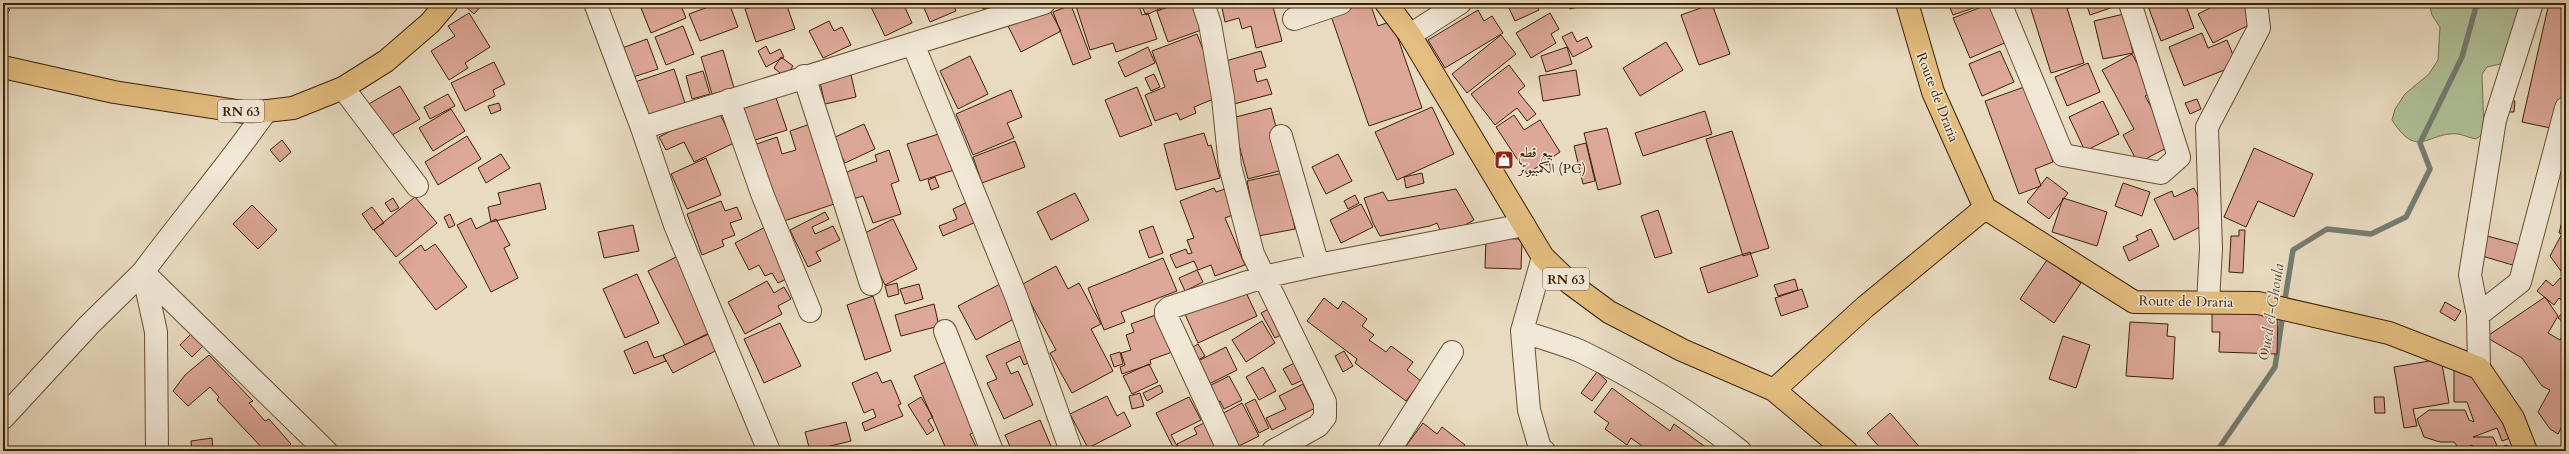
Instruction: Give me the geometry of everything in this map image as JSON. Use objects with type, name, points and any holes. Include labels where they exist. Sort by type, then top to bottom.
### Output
[{"type":"main road","name":"RN 63","points":[[3,68],[114,92],[250,113],[293,108],[343,88],[386,61],[430,23],[448,3]]},
{"type":"main road","name":"RN 63","points":[[1386,3],[1410,35],[1543,257],[1571,284],[1609,312],[1682,350],[1774,390],[1846,451]]},
{"type":"main road","name":"Route de Draria","points":[[1907,3],[1933,92],[1985,208],[2134,302],[2258,303],[2389,333],[2479,368]]},
{"type":"main road","points":[[1774,390],[1865,307],[1985,208]]},
{"type":"main road","points":[[2479,368],[2513,418],[2526,451]]},
{"type":"street","points":[[595,3],[642,128],[675,225],[766,447]]},
{"type":"street","points":[[642,128],[804,76],[1044,3]]},
{"type":"street","points":[[1203,3],[1210,24],[1223,98],[1230,166],[1253,254],[1263,278],[1325,402],[1325,417],[1318,426],[1276,450]]},
{"type":"street","points":[[1294,19],[1341,3]]},
{"type":"street","points":[[1410,35],[1460,3]]},
{"type":"street","points":[[2000,3],[2063,155],[2161,173],[2179,157],[2207,161]]},
{"type":"street","points":[[2130,3],[2179,157]]},
{"type":"street","points":[[2208,302],[2211,249],[2207,127],[2259,28],[2256,3]]},
{"type":"street","points":[[2479,368],[2478,315],[2470,275],[2495,120],[2532,3]]},
{"type":"street","points":[[913,44],[1016,296],[1071,451]]},
{"type":"street","points":[[804,76],[870,284]]},
{"type":"street","points":[[343,88],[417,186]]},
{"type":"street","points":[[729,100],[763,196],[810,311]]},
{"type":"street","points":[[2478,315],[2520,282],[2566,108]]},
{"type":"street","points":[[3,418],[89,325],[143,272],[181,220],[242,145],[266,111]]},
{"type":"street","points":[[1281,136],[1318,265]]},
{"type":"street","points":[[1229,451],[1166,311],[1263,278],[1318,265],[1524,225]]},
{"type":"street","points":[[1543,257],[1522,331],[1529,410],[1540,448],[1544,451]]},
{"type":"street","points":[[143,272],[156,332],[157,451]]},
{"type":"street","points":[[143,272],[326,451]]},
{"type":"street","points":[[945,331],[992,451]]},
{"type":"street","points":[[1522,331],[1579,351],[1641,384],[1706,424],[1740,451]]},
{"type":"street","points":[[1389,451],[1452,352]]},
{"type":"green space","points":[[2429,3],[2536,3],[2505,63],[2487,67],[2482,74],[2484,133],[2476,139],[2458,134],[2448,134],[2416,142],[2409,139],[2401,132],[2392,120],[2395,109],[2405,94],[2429,74],[2438,60],[2440,27],[2432,15]]},
{"type":"building","points":[[3,3],[10,10],[3,18]]},
{"type":"building","points":[[467,3],[484,3],[474,14],[465,6]]},
{"type":"building","points":[[639,3],[680,3],[686,18],[651,33]]},
{"type":"building","points":[[719,3],[729,3],[738,27],[700,41],[689,14]]},
{"type":"building","points":[[765,3],[786,3],[795,29],[756,42],[745,9]]},
{"type":"building","points":[[869,3],[903,3],[912,23],[885,36]]},
{"type":"building","points":[[922,3],[953,3],[956,11],[930,22]]},
{"type":"building","points":[[982,3],[1005,3],[983,9]]},
{"type":"building","points":[[1075,3],[1138,3],[1142,15],[1148,13],[1157,39],[1116,52],[1113,43],[1090,50]]},
{"type":"building","points":[[1140,3],[1172,3],[1146,15]]},
{"type":"building","points":[[1179,3],[1194,3],[1204,29],[1168,42],[1157,11]]},
{"type":"building","points":[[1221,3],[1272,3],[1282,41],[1256,48],[1251,26],[1242,29],[1239,18],[1225,22]]},
{"type":"building","points":[[1360,3],[1370,3],[1378,26],[1392,21],[1422,108],[1369,126],[1330,13]]},
{"type":"building","points":[[1535,3],[1539,10],[1515,21],[1507,4]]},
{"type":"building","points":[[1568,3],[1582,3],[1582,6],[1570,9]]},
{"type":"building","points":[[1948,3],[1988,3],[1953,15]]},
{"type":"building","points":[[1992,3],[2009,41],[1970,58],[1953,18]]},
{"type":"building","points":[[2029,3],[2068,3],[2070,8],[2067,8],[2084,63],[2051,73]]},
{"type":"building","points":[[2086,3],[2122,3],[2122,4],[2090,15]]},
{"type":"building","points":[[2157,3],[2185,3],[2194,28],[2161,41],[2148,6]]},
{"type":"building","points":[[2220,3],[2248,3],[2257,21],[2213,43],[2198,14]]},
{"type":"building","points":[[2549,3],[2566,3],[2566,79],[2555,129],[2522,122]]},
{"type":"building","points":[[1712,4],[1730,54],[1699,65],[1681,15]]},
{"type":"building","points":[[1047,5],[1061,31],[1021,52],[1008,26]]},
{"type":"building","points":[[1071,5],[1091,58],[1073,65],[1053,12]]},
{"type":"building","points":[[1478,10],[1484,21],[1492,16],[1503,33],[1445,68],[1428,40]]},
{"type":"building","points":[[469,13],[490,47],[465,63],[468,68],[449,80],[431,51],[455,36],[448,26]]},
{"type":"building","points":[[1550,13],[1559,29],[1551,34],[1556,43],[1531,58],[1516,33]]},
{"type":"building","points":[[2124,14],[2133,53],[2103,59],[2094,21]]},
{"type":"building","points":[[829,21],[834,31],[842,27],[851,45],[823,58],[809,31]]},
{"type":"building","points":[[683,26],[694,54],[666,65],[655,37]]},
{"type":"building","points":[[1572,32],[1577,42],[1587,37],[1592,47],[1573,57],[1562,37]]},
{"type":"building","points":[[2202,33],[2208,48],[2227,40],[2237,65],[2184,86],[2169,47]]},
{"type":"building","points":[[1197,34],[1221,96],[1194,107],[1196,113],[1180,120],[1177,113],[1155,121],[1145,95],[1165,87],[1152,51]]},
{"type":"building","points":[[1501,35],[1516,54],[1467,93],[1452,74]]},
{"type":"building","points":[[647,39],[658,69],[633,77],[622,48]]},
{"type":"building","points":[[1666,42],[1683,70],[1640,96],[1623,68]]},
{"type":"building","points":[[766,46],[770,54],[780,49],[784,57],[766,67],[758,51]]},
{"type":"building","points":[[1148,47],[1155,63],[1125,77],[1118,62]]},
{"type":"building","points":[[1567,47],[1572,64],[1546,72],[1541,56]]},
{"type":"building","points":[[723,50],[734,88],[712,94],[701,57]]},
{"type":"building","points":[[1261,51],[1266,67],[1254,70],[1257,82],[1267,79],[1272,94],[1234,104],[1222,62]]},
{"type":"building","points":[[2000,51],[2014,82],[1982,96],[1969,64]]},
{"type":"building","points":[[2132,54],[2153,92],[2145,96],[2172,145],[2138,163],[2123,135],[2134,129],[2102,70]]},
{"type":"building","points":[[970,56],[988,94],[958,109],[940,71]]},
{"type":"building","points":[[781,57],[793,66],[785,77],[774,68]]},
{"type":"building","points":[[494,62],[505,84],[493,90],[495,96],[465,111],[451,83]]},
{"type":"building","points":[[2088,63],[2100,92],[2067,106],[2055,77]]},
{"type":"building","points":[[1509,65],[1525,86],[1518,92],[1536,114],[1527,121],[1517,108],[1495,125],[1471,94]]},
{"type":"building","points":[[849,66],[856,97],[825,104],[818,74]]},
{"type":"building","points":[[674,69],[686,106],[644,119],[632,83]]},
{"type":"building","points":[[1576,70],[1580,95],[1543,101],[1539,76]]},
{"type":"building","points":[[703,71],[710,94],[692,99],[686,76]]},
{"type":"building","points":[[1154,74],[1160,87],[1151,91],[1145,78]]},
{"type":"building","points":[[400,86],[420,119],[387,138],[367,105]]},
{"type":"building","points":[[2027,86],[2053,162],[2035,169],[2041,186],[2019,194],[1985,101]]},
{"type":"building","points":[[1137,87],[1152,125],[1120,137],[1105,100]]},
{"type":"building","points":[[1011,90],[1022,117],[1007,123],[1014,138],[973,155],[956,114]]},
{"type":"building","points":[[774,92],[787,130],[749,142],[736,104]]},
{"type":"building","points":[[448,94],[455,106],[430,119],[424,107]]},
{"type":"building","points":[[2197,99],[2201,109],[2190,114],[2185,103]]},
{"type":"building","points":[[2504,100],[2515,101],[2514,112],[2504,112]]},
{"type":"building","points":[[2103,101],[2119,134],[2085,151],[2069,117]]},
{"type":"building","points":[[499,103],[501,110],[491,114],[488,106]]},
{"type":"building","points":[[1432,107],[1454,154],[1397,180],[1375,132]]},
{"type":"building","points":[[717,108],[734,143],[694,162],[684,142],[666,150],[659,137]]},
{"type":"building","points":[[1271,108],[1287,169],[1248,179],[1232,118]]},
{"type":"building","points":[[451,109],[465,131],[433,151],[419,128]]},
{"type":"building","points":[[1705,111],[1712,134],[1643,156],[1635,133]]},
{"type":"building","points":[[1514,115],[1524,130],[1540,120],[1560,152],[1527,174],[1496,127]]},
{"type":"building","points":[[813,123],[840,202],[781,222],[751,146],[777,137],[782,154],[796,150],[790,131]]},
{"type":"building","points":[[864,124],[875,149],[845,163],[833,138]]},
{"type":"building","points":[[1607,128],[1621,184],[1598,190],[1584,133]]},
{"type":"building","points":[[1732,131],[1769,248],[1743,256],[1706,139]]},
{"type":"building","points":[[945,132],[957,169],[920,181],[907,144]]},
{"type":"building","points":[[1204,133],[1208,146],[1211,145],[1220,178],[1176,190],[1164,144]]},
{"type":"building","points":[[467,136],[481,159],[438,185],[425,162]]},
{"type":"building","points":[[282,140],[291,152],[280,162],[270,150]]},
{"type":"building","points":[[1015,141],[1025,167],[982,183],[973,157]]},
{"type":"building","points":[[1586,143],[1595,181],[1583,184],[1574,146]]},
{"type":"building","points":[[2254,148],[2313,174],[2294,217],[2258,201],[2246,227],[2224,217]]},
{"type":"building","points":[[889,150],[899,181],[891,184],[901,214],[873,223],[863,196],[853,199],[844,173],[877,161],[875,155]]},
{"type":"building","points":[[501,154],[510,168],[486,183],[478,168]]},
{"type":"building","points":[[1338,154],[1352,181],[1326,194],[1312,167]]},
{"type":"building","points":[[706,158],[721,195],[687,209],[671,174]]},
{"type":"building","points":[[1283,173],[1295,229],[1258,236],[1247,181]]},
{"type":"building","points":[[1422,173],[1424,183],[1406,188],[1404,177]]},
{"type":"building","points":[[935,177],[939,187],[931,190],[928,180]]},
{"type":"building","points":[[2047,177],[2068,193],[2049,219],[2027,202]]},
{"type":"building","points":[[540,183],[546,209],[491,222],[488,207],[501,204],[498,193]]},
{"type":"building","points":[[2123,183],[2150,192],[2142,216],[2115,206]]},
{"type":"building","points":[[1214,188],[1216,192],[1225,189],[1235,214],[1225,218],[1245,265],[1215,276],[1211,265],[1198,270],[1194,261],[1176,268],[1170,255],[1186,249],[1188,254],[1192,253],[1187,240],[1194,238],[1180,201]]},
{"type":"building","points":[[2194,188],[2210,222],[2174,240],[2154,199],[2172,191],[2174,197]]},
{"type":"building","points":[[1456,189],[1474,220],[1465,225],[1440,230],[1437,223],[1430,226],[1380,236],[1373,223],[1364,198],[1383,192],[1388,201]]},
{"type":"building","points":[[1075,193],[1089,220],[1051,240],[1037,212]]},
{"type":"building","points":[[1355,195],[1359,203],[1348,209],[1344,201]]},
{"type":"building","points":[[415,197],[437,223],[396,257],[374,230]]},
{"type":"building","points":[[393,198],[399,208],[391,212],[385,203]]},
{"type":"building","points":[[2063,198],[2107,212],[2097,246],[2052,232]]},
{"type":"building","points":[[721,201],[725,211],[737,207],[742,219],[730,223],[735,235],[722,240],[724,246],[702,255],[687,214]]},
{"type":"building","points":[[968,202],[976,222],[943,236],[939,226],[957,219],[953,209]]},
{"type":"building","points":[[1361,204],[1373,227],[1341,243],[1330,220]]},
{"type":"building","points":[[252,205],[277,230],[258,249],[233,224]]},
{"type":"building","points":[[2566,206],[2566,235],[2559,233]]},
{"type":"building","points":[[372,207],[384,223],[373,230],[362,214]]},
{"type":"building","points":[[1658,210],[1672,253],[1655,258],[1641,216]]},
{"type":"building","points":[[825,212],[829,219],[812,227],[815,234],[833,226],[840,240],[816,252],[821,261],[808,267],[790,230]]},
{"type":"building","points":[[450,214],[455,225],[449,228],[444,217]]},
{"type":"building","points":[[471,218],[476,229],[496,219],[510,245],[504,248],[518,278],[491,292],[457,225]]},
{"type":"building","points":[[893,219],[917,269],[885,285],[861,235]]},
{"type":"building","points":[[633,225],[639,251],[604,258],[598,232]]},
{"type":"building","points":[[769,225],[795,275],[778,283],[772,273],[765,276],[759,265],[749,270],[735,243]]},
{"type":"building","points":[[1153,226],[1163,253],[1149,258],[1139,231]]},
{"type":"building","points":[[2151,229],[2159,246],[2129,261],[2123,247],[2138,240],[2136,236]]},
{"type":"building","points":[[2239,230],[2245,230],[2243,273],[2229,272],[2231,236],[2239,236]]},
{"type":"building","points":[[2564,230],[2566,231],[2566,278],[2550,256]]},
{"type":"building","points":[[2487,236],[2521,245],[2516,266],[2482,256]]},
{"type":"building","points":[[1486,238],[1522,239],[1521,269],[1485,268]]},
{"type":"building","points":[[435,244],[467,287],[436,310],[399,262],[421,245],[425,251]]},
{"type":"building","points":[[1750,252],[1758,276],[1708,293],[1700,268]]},
{"type":"building","points":[[678,256],[715,330],[685,345],[648,271]]},
{"type":"building","points":[[1163,258],[1177,291],[1121,312],[1125,322],[1104,330],[1088,288]]},
{"type":"building","points":[[2047,260],[2081,283],[2054,323],[2020,299]]},
{"type":"building","points":[[1056,266],[1068,289],[1079,283],[1101,324],[1091,329],[1113,371],[1072,393],[1050,353],[1056,350],[1021,285]]},
{"type":"building","points":[[1197,270],[1203,282],[1185,291],[1179,278]]},
{"type":"building","points":[[637,274],[659,323],[625,338],[603,289]]},
{"type":"building","points":[[2560,278],[2566,283],[2566,304],[2559,298],[2554,305],[2537,291],[2546,280],[2553,286]]},
{"type":"building","points":[[1795,279],[1798,290],[1778,296],[1774,285]]},
{"type":"building","points":[[767,281],[774,293],[784,287],[791,299],[778,306],[782,314],[745,334],[728,302]]},
{"type":"building","points":[[897,283],[899,294],[888,297],[885,286]]},
{"type":"building","points":[[1002,283],[1019,316],[976,340],[958,306]]},
{"type":"building","points":[[919,284],[923,299],[905,304],[900,289]]},
{"type":"building","points":[[1243,286],[1257,316],[1198,343],[1184,312]]},
{"type":"building","points":[[1802,289],[1808,307],[1781,316],[1775,298]]},
{"type":"building","points":[[873,296],[891,351],[865,360],[847,305]]},
{"type":"building","points":[[2545,297],[2558,316],[2548,333],[2560,340],[2566,329],[2566,430],[2561,428],[2558,434],[2550,429],[2538,412],[2550,390],[2542,386],[2522,358],[2486,337]]},
{"type":"building","points":[[1324,298],[1338,309],[1343,301],[1367,319],[1362,326],[1374,335],[1369,340],[1386,352],[1391,346],[1413,362],[1407,370],[1421,381],[1406,401],[1355,363],[1357,359],[1307,321]]},
{"type":"building","points":[[2445,302],[2461,311],[2455,321],[2440,312]]},
{"type":"building","points":[[934,304],[939,326],[901,336],[895,315]]},
{"type":"building","points":[[1274,306],[1287,332],[1275,338],[1261,313]]},
{"type":"building","points":[[2566,308],[2566,324],[2558,318]]},
{"type":"building","points":[[2212,312],[2278,314],[2277,354],[2219,352],[2220,332],[2212,332]]},
{"type":"building","points":[[1161,313],[1175,351],[1150,360],[1151,364],[1122,374],[1120,367],[1125,365],[1121,353],[1131,350],[1126,335],[1134,332],[1131,324]]},
{"type":"building","points":[[1262,321],[1275,343],[1246,362],[1232,340]]},
{"type":"building","points":[[2130,322],[2168,324],[2167,336],[2175,337],[2173,379],[2126,376]]},
{"type":"building","points":[[780,323],[801,366],[764,383],[744,339]]},
{"type":"building","points":[[711,333],[719,349],[673,373],[663,355]]},
{"type":"building","points":[[191,334],[203,346],[192,357],[180,345]]},
{"type":"building","points":[[2063,336],[2090,345],[2076,388],[2049,379]]},
{"type":"building","points":[[1026,338],[1036,359],[1024,365],[1020,356],[1006,363],[1011,374],[1018,371],[1033,405],[1004,419],[987,383],[997,379],[986,356]]},
{"type":"building","points":[[647,341],[654,358],[663,355],[666,361],[634,374],[624,351]]},
{"type":"building","points":[[1198,344],[1205,356],[1195,362],[1188,350]]},
{"type":"building","points":[[1226,347],[1237,370],[1205,386],[1194,363]]},
{"type":"building","points":[[1344,351],[1353,366],[1343,372],[1335,356]]},
{"type":"building","points":[[1120,352],[1123,364],[1114,367],[1110,355]]},
{"type":"building","points":[[209,355],[253,401],[249,403],[265,421],[269,419],[291,444],[288,447],[292,451],[265,451],[217,400],[219,397],[210,387],[188,406],[173,391],[185,375]]},
{"type":"building","points":[[2441,359],[2449,403],[2413,409],[2417,426],[2404,428],[2394,367]]},
{"type":"building","points":[[950,360],[976,432],[970,434],[978,451],[947,451],[914,376]]},
{"type":"building","points":[[1298,361],[1307,378],[1292,385],[1283,369]]},
{"type":"building","points":[[1149,364],[1158,382],[1132,394],[1123,376]]},
{"type":"building","points":[[1263,367],[1276,391],[1259,400],[1246,377]]},
{"type":"building","points":[[2454,369],[2473,374],[2513,437],[2502,441],[2497,428],[2473,437],[2493,437],[2498,448],[2507,445],[2509,451],[2476,451],[2472,445],[2460,450],[2454,442],[2440,442],[2424,437],[2417,419],[2429,410],[2465,410],[2469,420],[2474,422],[2467,402],[2454,402]]},
{"type":"building","points":[[877,372],[882,383],[891,380],[901,404],[898,405],[903,416],[865,431],[862,423],[876,417],[873,409],[864,413],[852,383]]},
{"type":"building","points":[[1597,372],[1607,381],[1592,401],[1581,393]]},
{"type":"building","points":[[1229,376],[1242,400],[1224,409],[1220,401],[1211,406],[1203,389]]},
{"type":"building","points":[[1303,384],[1315,408],[1272,430],[1266,418],[1286,409],[1279,396]]},
{"type":"building","points":[[1160,385],[1163,392],[1147,401],[1143,393]]},
{"type":"building","points":[[1612,388],[1670,431],[1674,424],[1711,451],[1657,451],[1653,449],[1649,451],[1631,438],[1627,445],[1605,429],[1609,423],[1594,412]]},
{"type":"building","points":[[1140,393],[1144,406],[1132,409],[1129,396]]},
{"type":"building","points":[[1107,396],[1117,416],[1124,412],[1131,426],[1088,448],[1070,414]]},
{"type":"building","points":[[921,397],[933,417],[928,420],[934,430],[927,435],[908,405]]},
{"type":"building","points":[[1189,397],[1201,420],[1171,435],[1180,451],[1175,451],[1156,413]]},
{"type":"building","points":[[2374,397],[2384,397],[2385,413],[2375,413]]},
{"type":"building","points":[[1255,399],[1269,428],[1259,433],[1245,404]]},
{"type":"building","points":[[1242,403],[1259,436],[1235,448],[1218,416]]},
{"type":"building","points":[[1890,413],[1923,451],[1883,451],[1867,433]]},
{"type":"building","points":[[1040,420],[1053,451],[1012,451],[1005,435]]},
{"type":"building","points":[[1208,421],[1223,451],[1180,451],[1177,444],[1197,434],[1194,428]]},
{"type":"building","points":[[846,422],[851,441],[810,451],[805,432]]},
{"type":"building","points":[[1423,423],[1437,434],[1442,427],[1465,445],[1461,451],[1412,451],[1406,446]]},
{"type":"building","points":[[212,438],[213,451],[192,451],[191,441]]},
{"type":"waterway","name":"Oued el-Ghoula","points":[[2284,305],[2293,250],[2327,229],[2371,234],[2406,217],[2430,169],[2420,143],[2462,57],[2477,3]]},
{"type":"waterway","name":"Oued el-Ghoula","points":[[2217,451],[2275,367],[2283,313]]},
{"type":"place","name":"بيع قطع الكمبيوتر (PC)","points":[[1504,160]]}]
